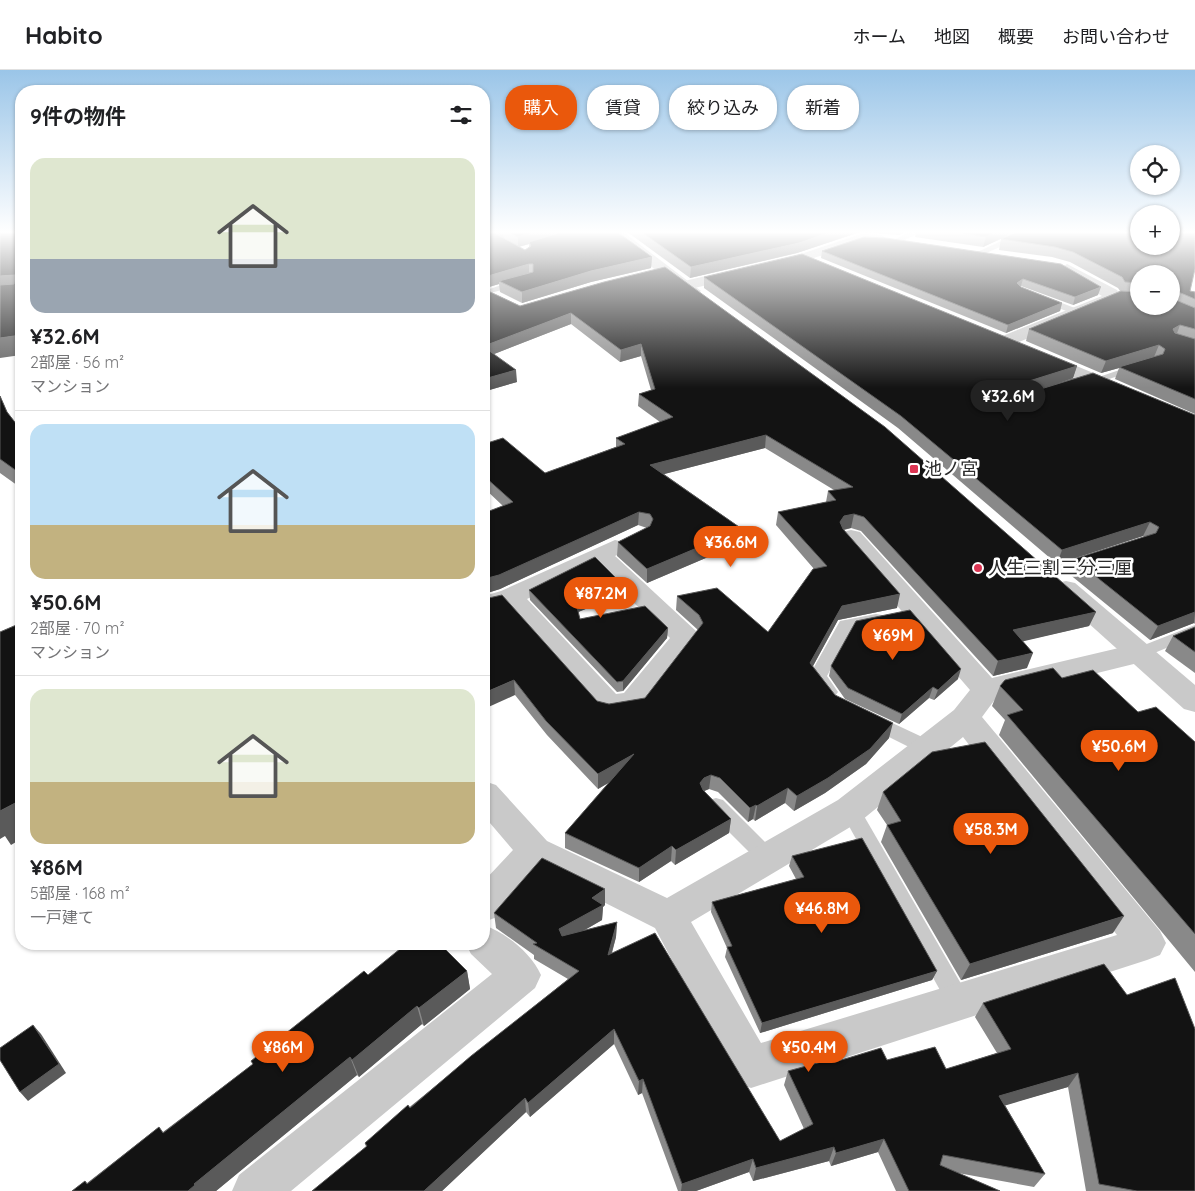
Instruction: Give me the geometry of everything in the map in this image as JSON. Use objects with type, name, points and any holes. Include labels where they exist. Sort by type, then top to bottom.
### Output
[{"type":"street","points":[[682,283],[710,303]]},
{"type":"street","points":[[686,285],[693,283]]},
{"type":"street","points":[[1006,341],[1114,298],[1111,293],[1093,283]]},
{"type":"street","points":[[490,295],[502,302]]},
{"type":"street","points":[[988,334],[1132,396]]},
{"type":"street","points":[[599,555],[686,637],[633,703],[609,706],[497,600],[599,555],[639,534]]},
{"type":"street","points":[[852,537],[902,614],[986,690]]},
{"type":"street","points":[[1041,567],[1195,701]]},
{"type":"street","points":[[668,916],[850,810],[965,718],[986,690],[1140,653]]},
{"type":"street","points":[[490,801],[535,852],[668,916],[751,1067],[1147,943],[965,718]]},
{"type":"street","points":[[490,900],[535,852]]},
{"type":"street","points":[[255,1191],[521,975],[490,947]]},
{"type":"lane","points":[[490,291],[515,283]]},
{"type":"lane","points":[[1032,294],[1078,312]]},
{"type":"lane","points":[[1073,384],[1144,365]]},
{"type":"lane","points":[[1041,567],[1109,553]]},
{"type":"lane","points":[[838,704],[818,676],[846,625],[902,614]]},
{"type":"lane","points":[[1140,653],[1195,630]]},
{"type":"lane","points":[[856,713],[928,748]]},
{"type":"lane","points":[[710,799],[768,858]]},
{"type":"lane","points":[[850,810],[959,1002]]},
{"type":"building","points":[[504,283],[551,283],[522,292]]},
{"type":"building","points":[[599,283],[687,283],[885,427],[1096,612],[1013,630],[1033,653],[998,661],[864,517],[854,514],[844,516],[840,522],[843,529],[900,594],[842,606],[810,663],[835,695],[893,723],[870,749],[828,778],[797,796],[788,788],[750,808],[720,778],[711,775],[704,778],[700,783],[703,790],[731,819],[676,850],[672,846],[639,868],[565,833],[634,754],[598,774],[546,721],[514,680],[490,690],[490,598],[502,595],[597,701],[609,704],[645,698],[703,623],[699,615],[677,596],[717,588],[768,632],[813,569],[827,566],[778,512],[836,500],[828,491],[853,487],[766,435],[650,465],[742,529],[647,569],[618,542],[650,526],[653,519],[650,514],[639,512],[490,577],[490,511],[513,502],[490,481],[490,442],[503,438],[545,473],[625,444],[616,438],[673,417],[639,394],[655,389],[641,344],[621,350],[571,313],[490,344],[490,292],[520,306]]},
{"type":"building","points":[[713,283],[874,283],[1077,366],[991,393],[988,398],[995,403],[1093,373],[1195,415],[1195,612],[1158,626],[1074,559],[1156,533],[1159,527],[1150,522],[1062,550],[901,416]]},
{"type":"building","points":[[903,283],[1017,283],[1021,287],[1062,303],[1008,325]]},
{"type":"building","points":[[1035,283],[1095,283],[1101,287],[1075,297]]},
{"type":"building","points":[[1180,283],[1192,283],[1190,291],[1195,292],[1195,299],[1180,293]]},
{"type":"building","points":[[14,284],[15,336],[0,338],[0,285]]},
{"type":"building","points":[[1121,291],[1130,292],[1130,315],[1180,315],[1180,302],[1195,308],[1195,329],[1180,325],[1173,329],[1175,333],[1195,339],[1195,399],[1119,367],[1163,354],[1165,349],[1159,345],[1106,361],[1029,329]]},
{"type":"building","points":[[490,351],[516,370],[490,377]]},
{"type":"building","points":[[0,396],[7,412],[15,422],[15,470],[0,459]]},
{"type":"building","points":[[595,557],[622,584],[576,603],[580,619],[645,606],[668,628],[623,681],[617,682],[529,590]]},
{"type":"building","points":[[910,610],[961,669],[938,690],[933,687],[902,714],[848,688],[831,666],[856,621]]},
{"type":"building","points":[[15,626],[15,803],[0,811],[0,632]]},
{"type":"building","points":[[1195,627],[1195,652],[1173,636]]},
{"type":"building","points":[[1053,668],[1062,678],[1093,670],[1138,712],[1156,707],[1195,742],[1195,934],[1007,715],[1023,710],[1000,686],[1005,680]]},
{"type":"building","points":[[985,742],[1124,916],[970,964],[887,825],[901,821],[883,792],[932,752]]},
{"type":"building","points":[[862,838],[937,971],[762,1023],[727,947],[732,946],[712,902],[804,877],[792,856]]},
{"type":"building","points":[[542,858],[605,889],[592,898],[603,905],[559,929],[562,936],[617,922],[608,955],[655,933],[780,1141],[813,1124],[788,1071],[836,1058],[838,1061],[881,1048],[887,1060],[935,1047],[946,1069],[1011,1049],[983,1003],[1104,964],[1127,995],[1175,978],[1195,1029],[1195,1191],[1137,1191],[1099,1184],[1078,1073],[999,1096],[1045,1174],[943,1155],[940,1165],[1000,1191],[909,1191],[884,1139],[836,1153],[834,1147],[756,1168],[753,1159],[682,1184],[643,1079],[639,1081],[614,1029],[528,1103],[525,1098],[424,1191],[312,1191],[367,1146],[365,1143],[408,1105],[410,1108],[471,1056],[579,971],[533,944],[537,943],[494,913]]},
{"type":"building","points":[[399,950],[446,950],[467,971],[419,1008],[417,1006],[352,1060],[350,1057],[194,1184],[188,1191],[72,1191],[85,1181],[87,1184],[159,1127],[163,1133],[253,1064],[251,1061],[364,971],[368,975]]},
{"type":"building","points":[[33,1025],[59,1064],[20,1092],[0,1060],[0,1048]]},
{"type":"place","name":"池ノ宮","points":[[914,469]]},
{"type":"place","name":"人生三割三分三厘","points":[[978,568]]}]
